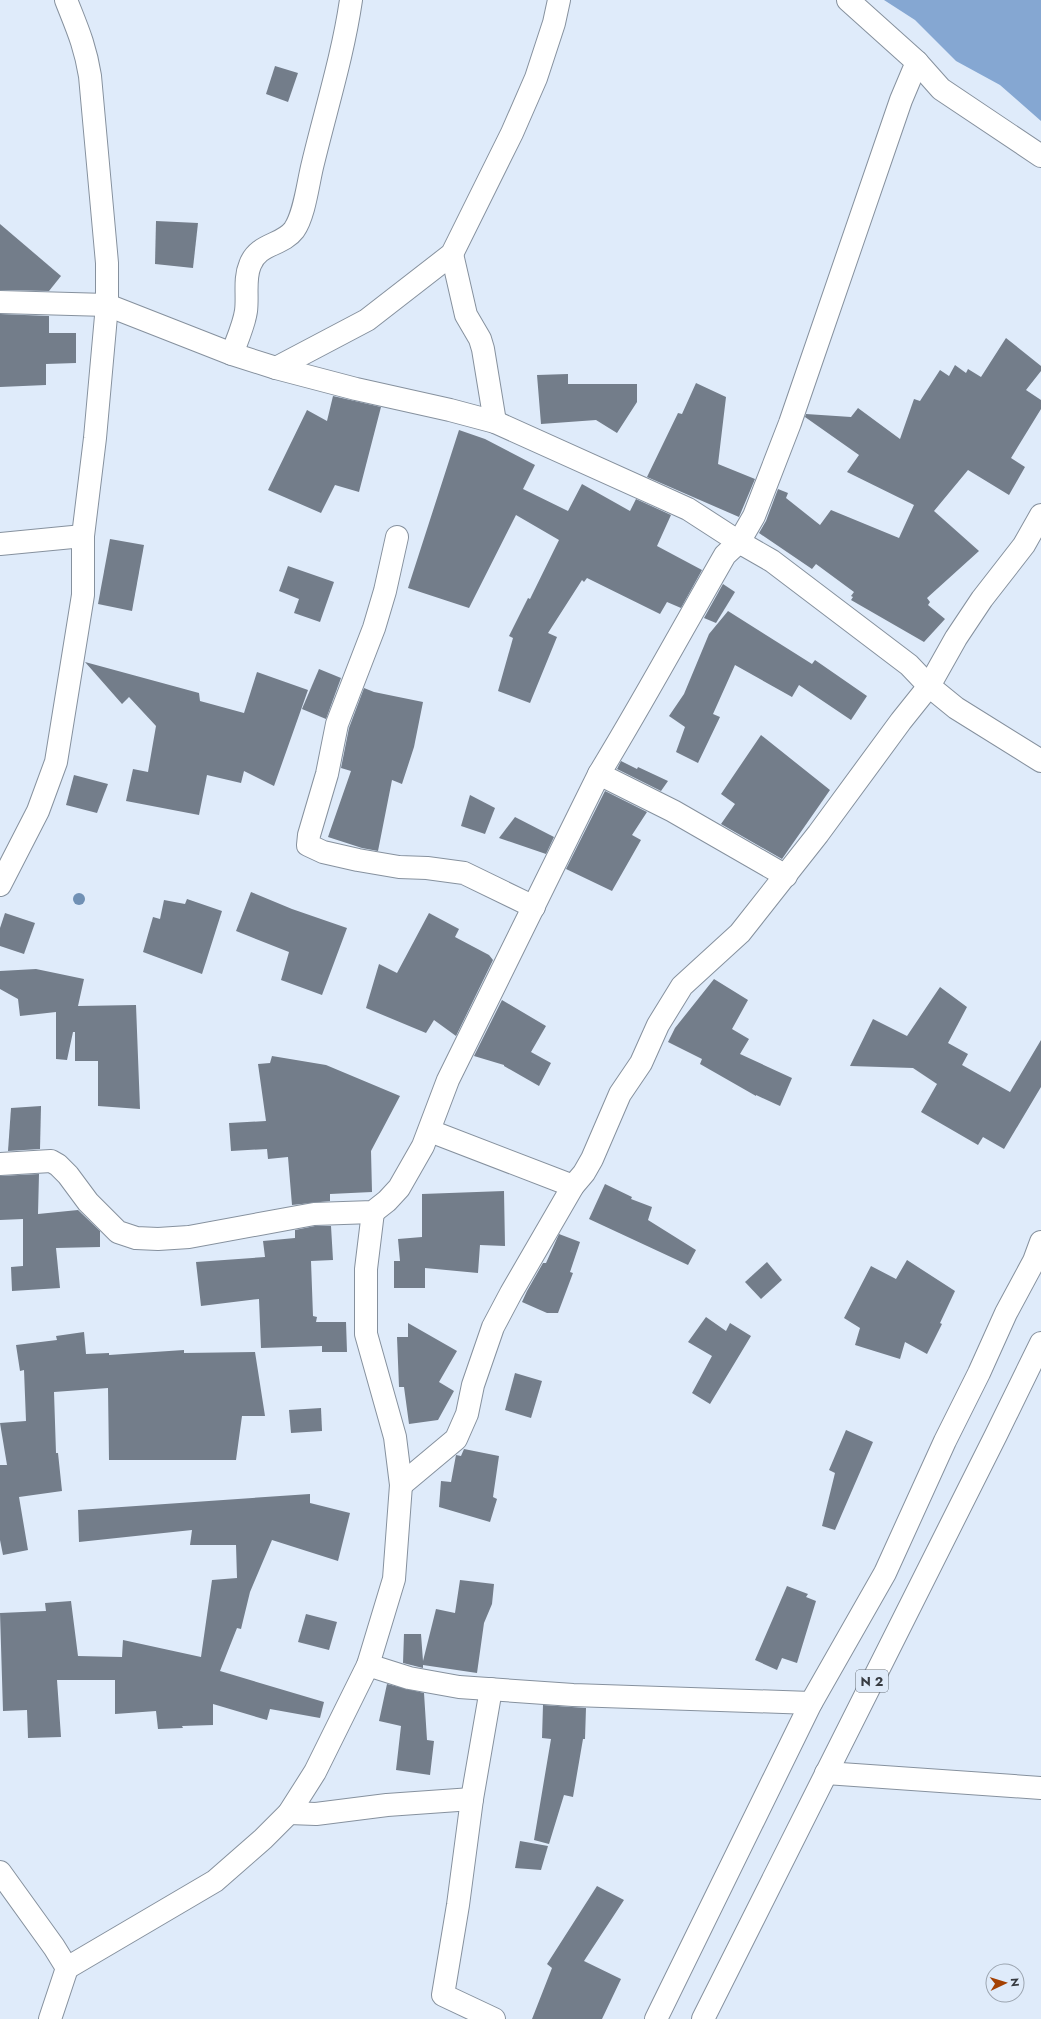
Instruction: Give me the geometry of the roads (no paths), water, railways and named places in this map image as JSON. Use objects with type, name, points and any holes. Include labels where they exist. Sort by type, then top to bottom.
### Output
[{"type":"street","points":[[0,885],[38,811],[56,762],[83,595],[83,536],[95,438],[107,305],[107,262],[89,68],[82,37],[66,0]]},
{"type":"street","points":[[232,354],[246,311],[249,267],[252,259],[259,251],[293,231],[304,204],[320,132],[329,106],[348,23],[351,0]]},
{"type":"street","points":[[276,368],[367,320],[452,254],[512,133],[536,78],[554,22],[558,0]]},
{"type":"street","points":[[848,0],[917,62],[940,89],[1041,156]]},
{"type":"street","points":[[0,1164],[51,1161],[58,1165],[88,1202],[118,1232],[136,1238],[189,1237],[314,1214],[373,1212],[388,1201],[399,1188],[430,1131],[448,1080],[599,774],[634,718],[660,668],[725,555],[739,542],[754,516],[790,423],[896,113],[917,62]]},
{"type":"street","points":[[452,254],[466,315],[480,339],[483,349],[495,422]]},
{"type":"street","points":[[0,302],[107,305],[232,354],[276,368],[495,422],[688,509],[739,542],[772,561],[909,665],[929,686],[956,708],[1041,761]]},
{"type":"street","points":[[401,1485],[456,1439],[468,1414],[473,1385],[493,1327],[573,1186],[584,1173],[592,1160],[620,1094],[641,1063],[648,1045],[670,1004],[682,986],[740,933],[786,876],[929,686],[956,638],[982,600],[1024,545],[1041,515]]},
{"type":"street","points":[[0,544],[83,536]]},
{"type":"street","points":[[397,537],[385,591],[374,628],[336,724],[327,774],[309,835],[308,845],[323,852],[358,860],[399,867],[427,868],[464,873],[534,907]]},
{"type":"street","points":[[599,774],[673,811],[786,876]]},
{"type":"street","points":[[430,1131],[573,1186]]},
{"type":"street","points":[[50,2019],[66,1968],[215,1881],[263,1839],[289,1813],[315,1772],[368,1665],[394,1579],[401,1485],[395,1437],[366,1334],[366,1269],[373,1212]]},
{"type":"street","points":[[656,2019],[810,1703],[885,1573],[945,1441],[979,1373],[1006,1313],[1034,1261],[1041,1242]]},
{"type":"street","name":"N 2","points":[[703,2019],[993,1442],[1041,1342]]},
{"type":"street","points":[[368,1665],[425,1681],[459,1687],[573,1694],[810,1703]]},
{"type":"street","points":[[491,1689],[472,1799],[458,1905],[444,1994],[494,2019]]},
{"type":"street","points":[[826,1773],[1041,1788]]},
{"type":"street","points":[[289,1813],[316,1814],[387,1805],[472,1799]]},
{"type":"street","points":[[0,1872],[54,1947],[66,1968]]},
{"type":"water","points":[[884,0],[1041,0],[1041,121],[1000,85],[956,61],[915,20]]}]
